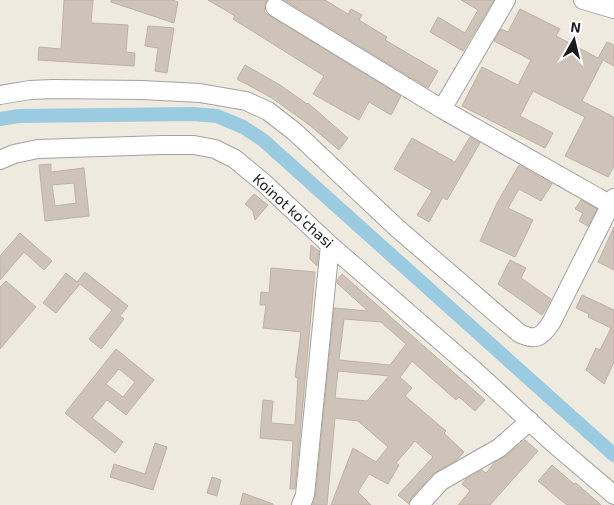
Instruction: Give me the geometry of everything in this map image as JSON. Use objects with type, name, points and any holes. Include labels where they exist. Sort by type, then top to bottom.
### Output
[{"type":"street","points":[[442,110],[506,0]]},
{"type":"street","points":[[582,0],[614,9]]},
{"type":"street","points":[[0,95],[30,90],[53,89],[142,90],[200,93],[246,101],[268,111],[295,132],[397,228],[519,333],[526,336],[539,337],[551,323],[612,201],[442,110],[276,7]]},
{"type":"street","name":"Koinot koʻchasi","points":[[0,160],[14,154],[38,149],[194,145],[215,150],[235,159],[614,495]]},
{"type":"street","points":[[301,505],[305,495],[330,245]]},
{"type":"street","points":[[419,505],[441,481],[499,448],[530,421]]},
{"type":"building","points":[[64,0],[93,0],[91,23],[128,25],[126,52],[135,53],[134,66],[38,60],[39,47],[61,49]]},
{"type":"building","points":[[111,0],[172,0],[178,2],[174,23],[111,2]]},
{"type":"building","points":[[208,0],[267,0],[264,12],[401,96],[391,115],[369,102],[359,120],[313,94],[324,76],[233,19],[235,16]]},
{"type":"building","points":[[284,0],[325,0],[348,14],[351,9],[362,15],[359,20],[387,37],[385,40],[438,71],[428,88]]},
{"type":"building","points":[[461,0],[494,0],[463,51],[430,32],[438,17],[465,33],[478,10]]},
{"type":"building","points":[[520,9],[560,29],[556,36],[598,58],[607,42],[614,45],[614,66],[603,60],[582,101],[614,117],[614,166],[608,177],[565,156],[585,117],[533,91],[520,116],[553,133],[545,148],[462,106],[482,67],[518,85],[531,60],[494,41],[501,29],[508,32]]},
{"type":"building","points":[[148,26],[174,28],[167,73],[155,71],[158,48],[145,46]]},
{"type":"building","points":[[245,65],[308,103],[348,138],[339,150],[308,124],[272,98],[237,79]]},
{"type":"building","points":[[470,137],[480,143],[447,200],[443,197],[429,222],[417,215],[432,191],[394,169],[412,138],[455,162]]},
{"type":"building","points":[[51,164],[51,172],[84,168],[89,216],[45,221],[39,165]],"holes":[[[74,183],[76,203],[55,206],[52,185]]]},
{"type":"building","points":[[519,165],[552,184],[541,201],[519,189],[508,208],[533,220],[515,257],[480,241],[497,203]]},
{"type":"building","points":[[254,194],[268,205],[255,220],[253,211],[245,204]]},
{"type":"building","points":[[581,200],[597,209],[588,226],[579,221],[583,213],[575,209]]},
{"type":"building","points":[[614,227],[614,270],[598,262]]},
{"type":"building","points":[[20,233],[52,261],[44,270],[24,252],[0,280],[0,256]]},
{"type":"building","points":[[311,245],[319,251],[317,266],[310,259]]},
{"type":"building","points":[[510,260],[526,268],[521,278],[551,299],[542,315],[498,284]]},
{"type":"building","points":[[271,268],[315,272],[295,489],[290,489],[293,441],[260,438],[263,400],[273,401],[271,423],[295,425],[298,378],[295,377],[301,332],[263,328],[266,305],[260,305],[261,292],[269,293]]},
{"type":"building","points":[[85,272],[128,306],[120,316],[124,319],[101,349],[89,339],[112,310],[80,284],[56,313],[43,303],[66,273],[77,282]]},
{"type":"building","points":[[342,274],[485,400],[475,411],[459,397],[456,400],[412,361],[400,377],[412,388],[405,396],[446,431],[444,433],[464,452],[458,459],[433,474],[411,498],[409,504],[398,495],[433,457],[415,441],[396,463],[399,465],[388,484],[369,474],[358,492],[371,505],[331,505],[353,448],[376,462],[388,447],[358,421],[335,418],[327,505],[312,505],[315,500],[334,308],[368,311],[337,283]],"holes":[[[344,319],[381,322],[406,344],[390,365],[339,360]],[[338,371],[389,376],[367,401],[335,398]]]},
{"type":"building","points":[[6,281],[36,307],[0,349],[0,287]]},
{"type":"building","points":[[582,295],[614,310],[614,362],[604,384],[586,370],[596,348],[600,350],[611,328],[588,317],[589,314],[576,308]]},
{"type":"building","points":[[116,349],[154,380],[126,415],[107,400],[92,418],[123,442],[115,453],[65,413]],"holes":[[[119,369],[135,382],[123,397],[106,384]]]},
{"type":"building","points":[[525,440],[538,451],[490,505],[458,505],[470,491],[462,484],[466,479],[482,470],[486,473],[495,462],[506,456]]},
{"type":"building","points":[[155,443],[167,447],[153,490],[110,477],[114,464],[145,474]]},
{"type":"building","points":[[552,465],[601,505],[567,505],[558,498],[538,481]]},
{"type":"building","points":[[212,477],[221,480],[217,496],[207,493]]},
{"type":"building","points":[[243,493],[273,504],[273,505],[240,505]]},
{"type":"waterway","points":[[0,119],[19,116],[193,114],[217,116],[243,127],[263,140],[614,455]]}]
